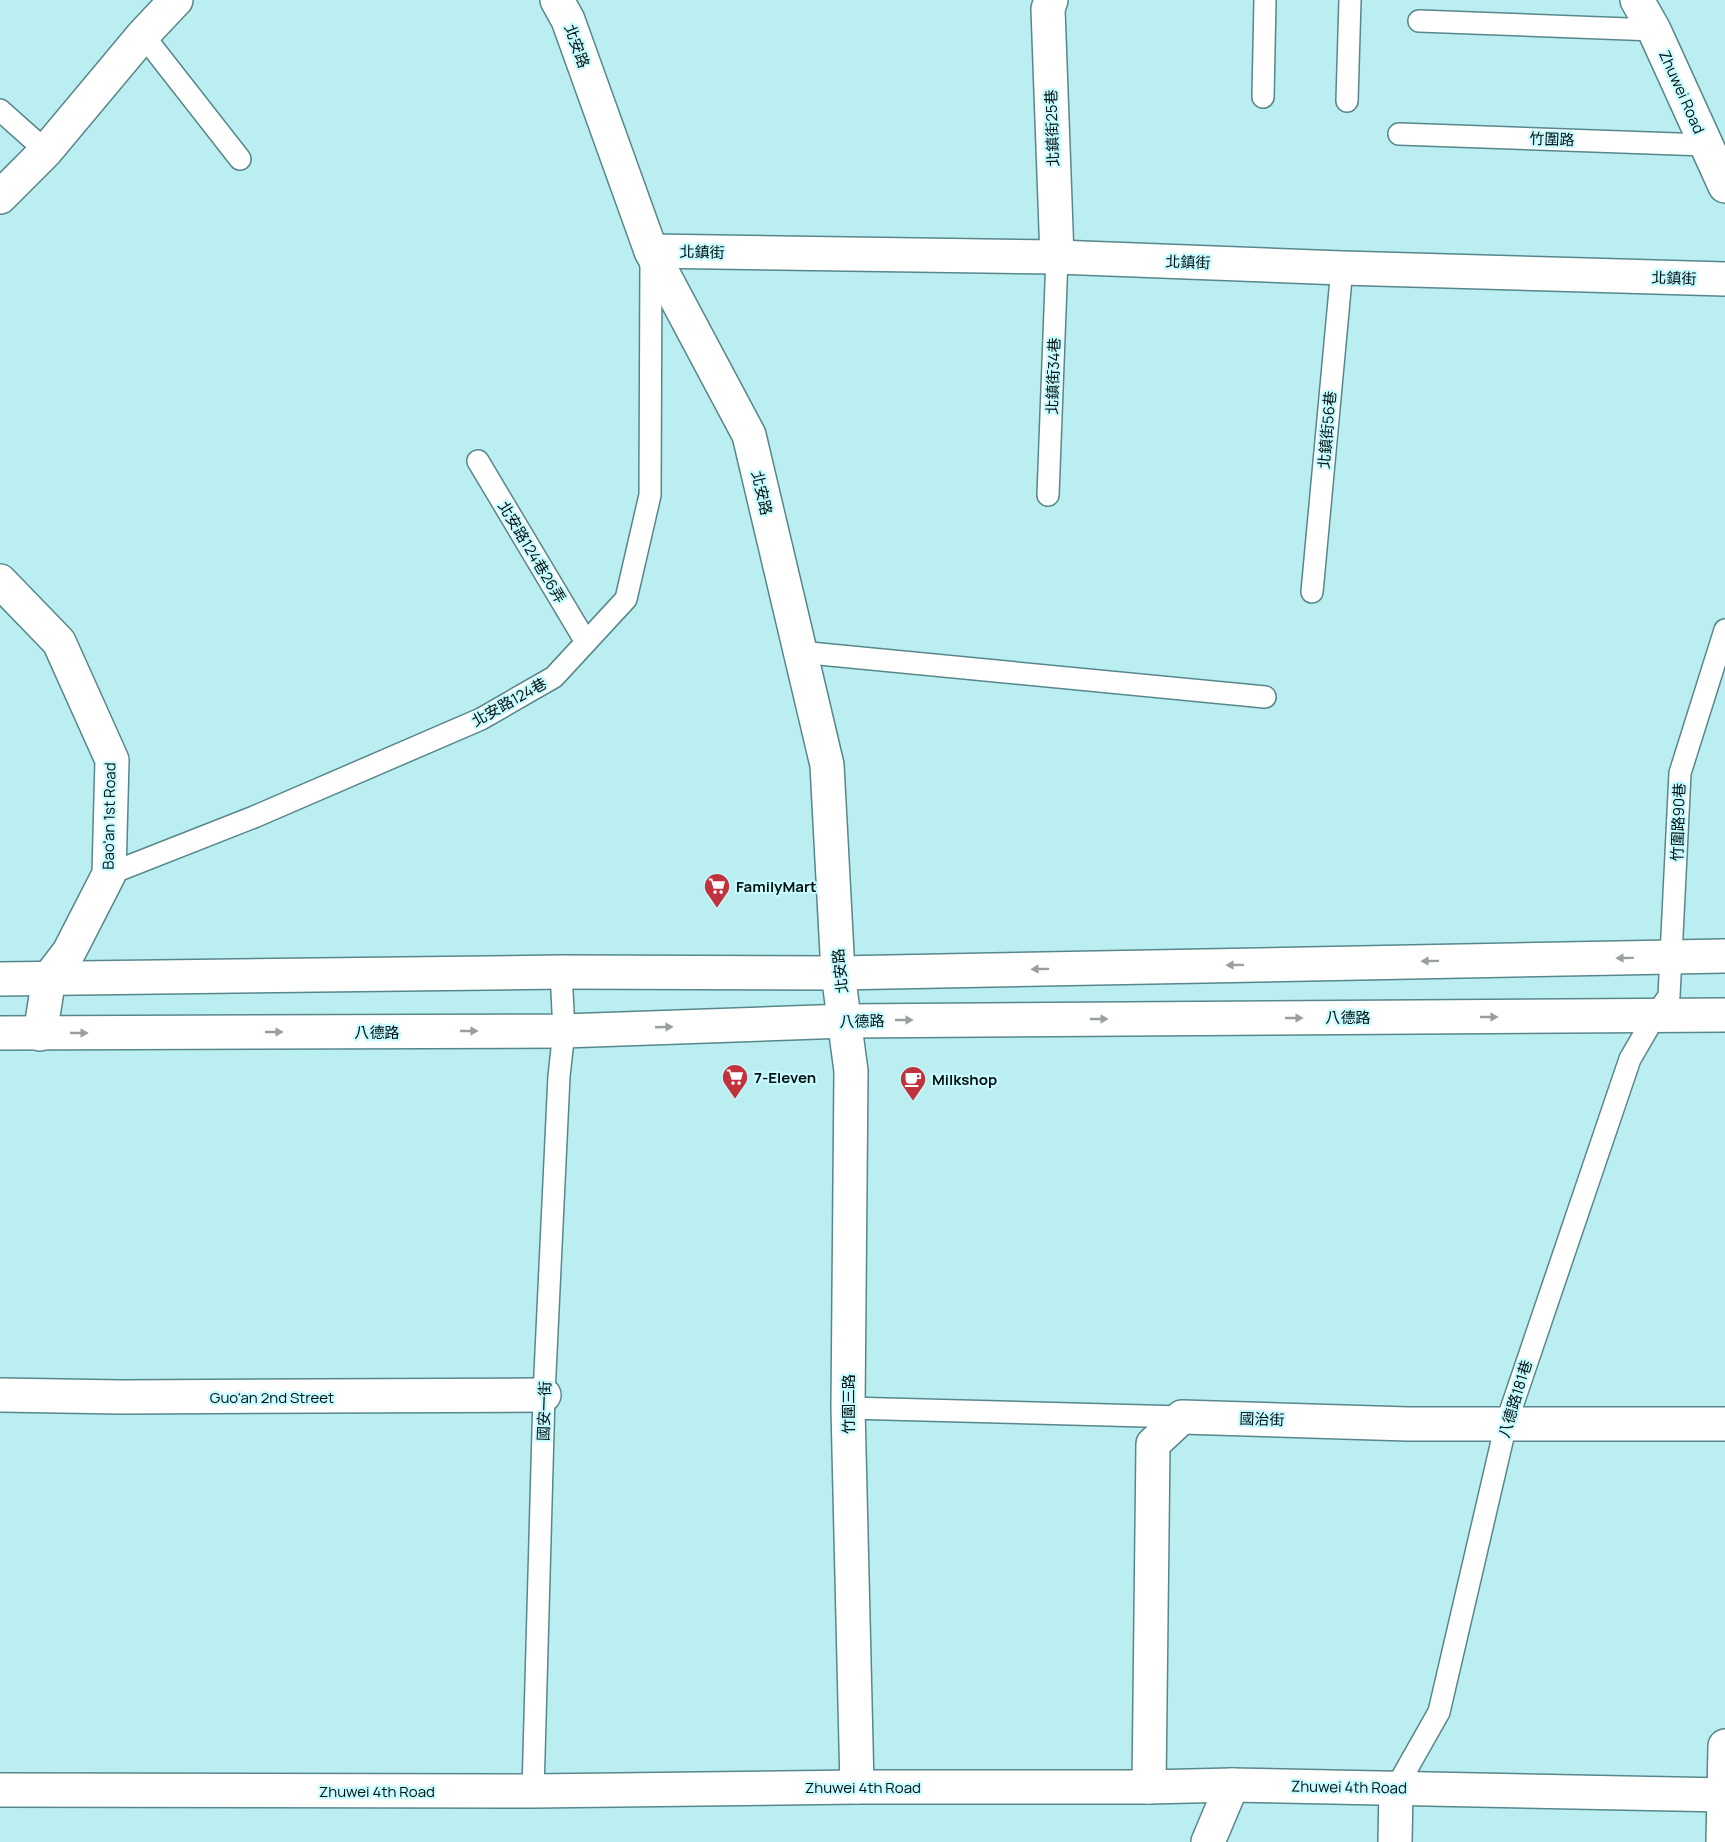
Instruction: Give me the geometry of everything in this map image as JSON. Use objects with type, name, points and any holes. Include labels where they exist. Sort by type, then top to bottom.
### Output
[{"type":"street","points":[[0,197],[46,151],[142,35],[176,0]]},
{"type":"street","name":"北鎮街25巷","points":[[1051,0],[1048,9],[1057,257]]},
{"type":"street","name":"Zhuwei Road","points":[[1637,0],[1654,30],[1725,186]]},
{"type":"street","name":"北安路","points":[[570,7],[651,251],[749,435],[827,765],[838,973],[846,1021]]},
{"type":"street","name":"北鎮街","points":[[651,251],[1057,257],[1725,279]]},
{"type":"street","name":"Bao'an 1st Road","points":[[0,581],[59,642],[112,760],[109,874],[69,952],[49,978],[40,1034]]},
{"type":"street","points":[[0,979],[561,972],[838,973],[1725,956]]},
{"type":"street","name":"八德路","points":[[0,1033],[564,1031],[846,1021],[1725,1015]]},
{"type":"street","name":"竹圍三路","points":[[846,1021],[851,1071],[848,1408],[857,1787]]},
{"type":"street","name":"Guo'an 2nd Street","points":[[0,1395],[133,1397],[544,1395]]},
{"type":"street","points":[[1149,1787],[1153,1444],[1182,1417]]},
{"type":"street","name":"國治街","points":[[1182,1417],[1408,1424],[1725,1424]]},
{"type":"street","points":[[1723,1842],[1725,1746]]},
{"type":"street","points":[[1208,1842],[1232,1785]]},
{"type":"street","name":"Zhuwei 4th Road","points":[[0,1790],[533,1791],[1232,1785],[1724,1795]]},
{"type":"street","points":[[1395,1842],[1396,1788]]},
{"type":"lane","points":[[1263,98],[1265,0]]},
{"type":"lane","points":[[1347,101],[1350,0]]},
{"type":"lane","points":[[1419,21],[1654,30]]},
{"type":"lane","points":[[142,35],[240,159]]},
{"type":"lane","points":[[0,110],[46,151]]},
{"type":"lane","name":"竹圍路","points":[[1399,134],[1705,145]]},
{"type":"lane","name":"北安路124巷","points":[[109,874],[255,817],[481,719],[554,677],[626,598],[650,495],[651,251]]},
{"type":"lane","name":"北鎮街34巷","points":[[1048,495],[1057,257]]},
{"type":"lane","name":"北鎮街56巷","points":[[1311,592],[1342,268]]},
{"type":"lane","name":"北安路124巷26弄","points":[[478,461],[586,642]]},
{"type":"lane","name":"竹圍路90巷","points":[[1655,1016],[1669,996],[1680,772],[1725,630]]},
{"type":"lane","points":[[799,652],[1265,697]]},
{"type":"lane","name":"國安一街","points":[[533,1791],[544,1395],[559,1076],[564,1031],[561,972]]},
{"type":"lane","name":"八德路181巷","points":[[1396,1788],[1440,1712],[1506,1424],[1630,1059],[1655,1016]]},
{"type":"lane","points":[[848,1408],[1182,1417]]},
{"type":"place","name":"FamilyMart","points":[[717,909]]},
{"type":"place","name":"7-Eleven","points":[[735,1100]]},
{"type":"place","name":"Milkshop","points":[[913,1102]]}]
